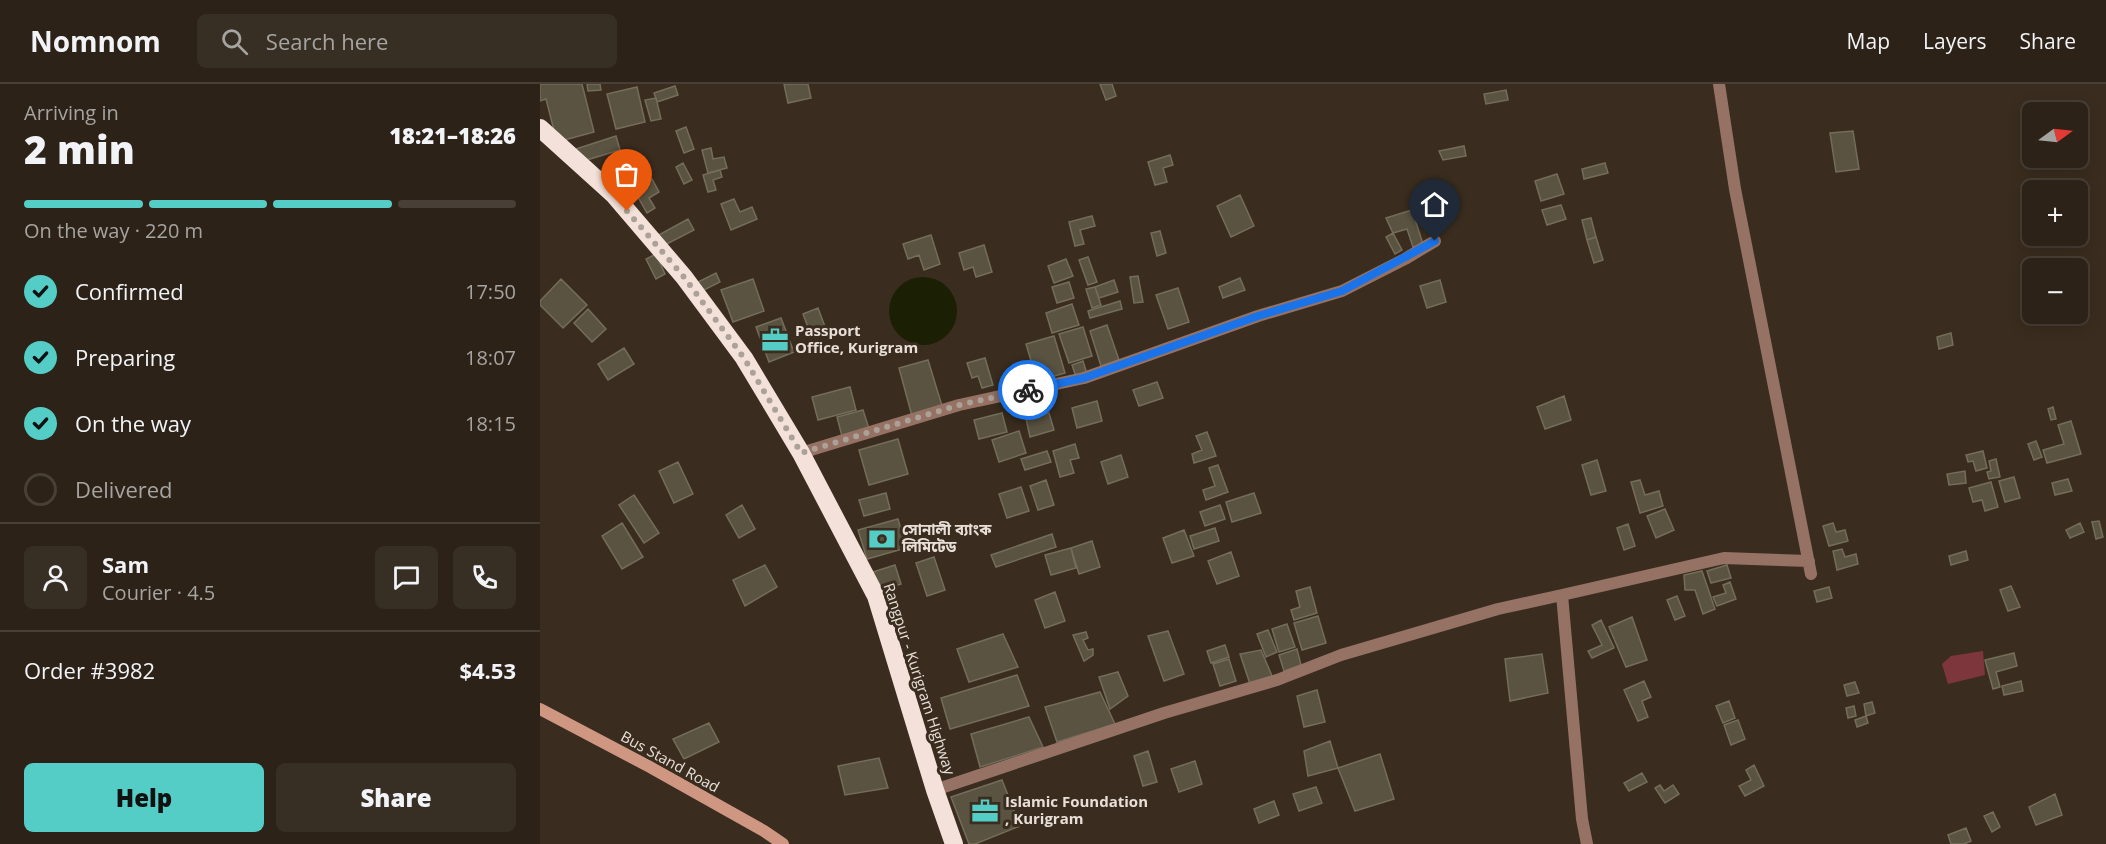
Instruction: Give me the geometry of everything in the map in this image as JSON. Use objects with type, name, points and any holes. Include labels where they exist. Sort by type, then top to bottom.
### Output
[{"type":"highway","name":"Rangpur - Kurigram Highway","points":[[540,128],[613,194],[684,277],[744,358],[801,453],[876,596],[935,790],[954,844]]},
{"type":"street","points":[[1719,84],[1736,189],[1811,574]]},
{"type":"street","points":[[801,453],[959,405],[1084,378],[1258,316],[1342,291],[1435,241]]},
{"type":"street","points":[[935,790],[1164,713],[1277,680],[1341,655],[1498,609],[1724,558],[1809,561]]},
{"type":"street","points":[[1562,595],[1582,819],[1587,844]]},
{"type":"street","name":"Bus Stand Road","points":[[540,709],[661,773],[783,844]]},
{"type":"shaded area","points":[[923,277],[936,280],[947,287],[954,298],[957,311],[954,324],[947,335],[936,342],[923,345],[910,342],[899,335],[892,324],[889,311],[892,298],[899,287],[910,280]]},
{"type":"shaded area","points":[[1983,651],[1985,675],[1948,684],[1942,664],[1951,656]]},
{"type":"building","points":[[540,84],[582,84],[594,132],[557,142],[546,99],[540,101]]},
{"type":"building","points":[[587,84],[600,84],[601,90],[588,91]]},
{"type":"building","points":[[784,84],[808,84],[811,98],[788,103]]},
{"type":"building","points":[[1100,84],[1112,84],[1116,96],[1106,100]]},
{"type":"building","points":[[675,86],[678,95],[657,102],[654,93]]},
{"type":"building","points":[[637,87],[645,122],[616,129],[607,94]]},
{"type":"building","points":[[1506,90],[1508,100],[1486,104],[1484,94]]},
{"type":"building","points":[[656,98],[661,119],[651,121],[645,100]]},
{"type":"building","points":[[686,127],[694,149],[684,153],[676,131]]},
{"type":"building","points":[[1853,131],[1859,169],[1836,172],[1830,133]]},
{"type":"building","points":[[616,136],[620,150],[580,162],[576,149]]},
{"type":"building","points":[[1464,146],[1466,156],[1443,160],[1439,151]]},
{"type":"building","points":[[711,148],[713,159],[724,157],[727,168],[708,173],[702,150]]},
{"type":"building","points":[[1170,155],[1173,165],[1163,168],[1167,182],[1155,185],[1148,162]]},
{"type":"building","points":[[683,163],[692,180],[684,184],[676,167]]},
{"type":"building","points":[[1605,163],[1608,173],[1584,179],[1582,169]]},
{"type":"building","points":[[720,170],[722,177],[713,180],[716,190],[708,192],[703,175]]},
{"type":"building","points":[[1557,174],[1564,194],[1541,201],[1535,181]]},
{"type":"building","points":[[652,179],[659,192],[649,198],[655,208],[647,213],[634,190]]},
{"type":"building","points":[[1240,195],[1254,226],[1231,237],[1217,206]]},
{"type":"building","points":[[734,199],[740,212],[752,207],[757,219],[731,230],[721,204]]},
{"type":"building","points":[[1561,205],[1566,219],[1547,225],[1542,210]]},
{"type":"building","points":[[1412,210],[1423,244],[1413,247],[1407,229],[1393,233],[1386,218]]},
{"type":"building","points":[[1092,216],[1095,226],[1080,230],[1084,244],[1075,246],[1069,222]]},
{"type":"building","points":[[1591,218],[1596,237],[1587,240],[1582,220]]},
{"type":"building","points":[[688,219],[694,230],[661,247],[655,237]]},
{"type":"building","points":[[1160,231],[1166,253],[1157,256],[1151,233]]},
{"type":"building","points":[[1393,233],[1402,250],[1395,254],[1386,237]]},
{"type":"building","points":[[931,235],[940,264],[924,270],[919,255],[908,259],[903,244]]},
{"type":"building","points":[[1596,237],[1603,260],[1594,263],[1587,240]]},
{"type":"building","points":[[984,245],[992,272],[976,277],[973,267],[964,270],[959,253]]},
{"type":"building","points":[[656,254],[665,274],[656,279],[646,259]]},
{"type":"building","points":[[1088,257],[1097,282],[1088,285],[1079,260]]},
{"type":"building","points":[[1066,259],[1073,276],[1054,283],[1048,266]]},
{"type":"building","points":[[716,273],[720,282],[700,292],[696,283]]},
{"type":"building","points":[[1138,276],[1143,302],[1134,303],[1130,277]]},
{"type":"building","points":[[1240,278],[1245,290],[1223,298],[1219,287]]},
{"type":"building","points":[[561,279],[587,305],[563,328],[540,305],[540,301]]},
{"type":"building","points":[[753,279],[764,311],[733,322],[721,290]]},
{"type":"building","points":[[1114,280],[1118,292],[1099,298],[1095,287]]},
{"type":"building","points":[[1440,280],[1446,302],[1427,308],[1420,286]]},
{"type":"building","points":[[1069,282],[1074,298],[1057,303],[1052,287]]},
{"type":"building","points":[[1095,287],[1101,305],[1092,308],[1086,289]]},
{"type":"building","points":[[1178,288],[1189,322],[1168,329],[1156,295]]},
{"type":"building","points":[[1120,301],[1122,309],[1090,318],[1088,311]]},
{"type":"building","points":[[1072,304],[1079,325],[1052,333],[1046,313]]},
{"type":"building","points":[[818,308],[827,332],[812,338],[803,314]]},
{"type":"building","points":[[588,309],[606,329],[592,342],[574,323]]},
{"type":"building","name":"Passport Office, Kurigram","points":[[781,318],[794,352],[769,362],[756,327]]},
{"type":"building","points":[[1107,325],[1119,360],[1101,366],[1090,331]]},
{"type":"building","points":[[1083,327],[1092,356],[1069,363],[1059,334]]},
{"type":"building","points":[[1951,333],[1953,345],[1939,349],[1937,337]]},
{"type":"building","points":[[1054,336],[1065,373],[1037,381],[1026,344]]},
{"type":"building","points":[[624,348],[634,364],[608,380],[598,364]]},
{"type":"building","points":[[985,358],[993,385],[982,388],[978,376],[972,378],[967,363]]},
{"type":"building","points":[[928,360],[943,409],[912,416],[899,368]]},
{"type":"building","points":[[1083,361],[1087,374],[1076,377],[1072,365]]},
{"type":"building","points":[[1157,382],[1163,398],[1139,406],[1133,390]]},
{"type":"building","points":[[850,387],[856,410],[818,420],[812,397]]},
{"type":"building","points":[[1564,396],[1571,420],[1545,429],[1537,407]]},
{"type":"building","points":[[1097,401],[1102,421],[1077,428],[1072,408]]},
{"type":"building","points":[[2053,407],[2056,419],[2051,420],[2048,409]]},
{"type":"building","points":[[863,410],[870,432],[843,440],[837,417]]},
{"type":"building","points":[[1002,413],[1007,432],[979,439],[974,420]]},
{"type":"building","points":[[1049,413],[1054,430],[1030,437],[1026,419]]},
{"type":"building","points":[[2071,421],[2081,454],[2047,463],[2043,450],[2064,444],[2058,425]]},
{"type":"building","points":[[1019,431],[1026,453],[999,462],[992,440]]},
{"type":"building","points":[[1207,432],[1216,456],[1194,463],[1192,454],[1202,450],[1196,436]]},
{"type":"building","points":[[898,439],[908,474],[869,485],[859,450]]},
{"type":"building","points":[[2036,441],[2042,457],[2034,460],[2028,444]]},
{"type":"building","points":[[1075,444],[1079,458],[1070,460],[1074,473],[1060,477],[1053,451]]},
{"type":"building","points":[[1047,451],[1051,462],[1025,470],[1021,459]]},
{"type":"building","points":[[1983,451],[1987,468],[1976,471],[1973,461],[1968,462],[1966,455]]},
{"type":"building","points":[[1121,455],[1128,477],[1108,484],[1101,462]]},
{"type":"building","points":[[1996,459],[2000,477],[1989,479],[1987,472],[1991,471],[1989,461]]},
{"type":"building","points":[[1597,460],[1606,491],[1591,495],[1582,465]]},
{"type":"building","points":[[678,462],[693,494],[674,503],[659,471]]},
{"type":"building","points":[[1218,465],[1228,492],[1206,500],[1203,490],[1215,486],[1209,468]]},
{"type":"building","points":[[1965,471],[1966,483],[1949,485],[1947,474]]},
{"type":"building","points":[[2014,477],[2020,498],[2005,502],[1999,481]]},
{"type":"building","points":[[2068,479],[2072,491],[2055,495],[2052,483]]},
{"type":"building","points":[[1046,480],[1054,505],[1038,510],[1030,486]]},
{"type":"building","points":[[1640,480],[1645,495],[1659,491],[1663,506],[1640,513],[1631,482]]},
{"type":"building","points":[[1991,482],[1998,507],[1985,511],[1982,500],[1973,502],[1969,488]]},
{"type":"building","points":[[1021,487],[1029,511],[1007,518],[999,494]]},
{"type":"building","points":[[886,493],[890,509],[864,516],[859,500]]},
{"type":"building","points":[[1254,493],[1261,513],[1232,522],[1226,502]]},
{"type":"building","points":[[634,495],[659,533],[644,543],[619,505]]},
{"type":"building","points":[[742,505],[755,529],[739,538],[726,515]]},
{"type":"building","points":[[1220,505],[1225,519],[1205,526],[1200,512]]},
{"type":"building","points":[[1665,509],[1674,530],[1656,538],[1647,516]]},
{"type":"building","name":"সোনালী ব্যাংক লিমিটেড","points":[[898,519],[906,548],[867,559],[858,530]]},
{"type":"building","points":[[2099,521],[2103,537],[2096,539],[2092,522]]},
{"type":"building","points":[[622,523],[643,557],[622,569],[602,536]]},
{"type":"building","points":[[1833,523],[1836,532],[1845,530],[1848,541],[1829,546],[1823,526]]},
{"type":"building","points":[[2080,523],[2084,532],[2070,538],[2066,530]]},
{"type":"building","points":[[1628,524],[1635,546],[1624,550],[1617,528]]},
{"type":"building","points":[[1215,528],[1219,541],[1194,549],[1190,536]]},
{"type":"building","points":[[1184,530],[1194,556],[1172,563],[1163,538]]},
{"type":"building","points":[[1052,534],[1056,547],[996,567],[991,555]]},
{"type":"building","points":[[1092,541],[1100,567],[1079,574],[1071,548]]},
{"type":"building","points":[[1071,548],[1076,568],[1051,575],[1045,555]]},
{"type":"building","points":[[1842,549],[1845,557],[1856,554],[1858,564],[1837,570],[1833,551]]},
{"type":"building","points":[[1966,551],[1968,560],[1951,565],[1949,556]]},
{"type":"building","points":[[1231,552],[1239,576],[1217,584],[1208,561]]},
{"type":"building","points":[[934,557],[945,590],[927,596],[916,563]]},
{"type":"building","points":[[765,565],[777,587],[745,606],[733,580]]},
{"type":"building","points":[[895,565],[901,584],[879,591],[873,572]]},
{"type":"building","points":[[1727,565],[1731,578],[1711,583],[1707,571]]},
{"type":"building","points":[[1702,571],[1715,609],[1703,614],[1695,590],[1685,590],[1684,575]]},
{"type":"building","points":[[1730,582],[1736,599],[1717,606],[1713,597],[1726,593],[1723,585]]},
{"type":"building","points":[[2011,586],[2020,607],[2008,611],[2000,590]]},
{"type":"building","points":[[1310,587],[1317,613],[1294,620],[1291,610],[1300,607],[1296,591]]},
{"type":"building","points":[[1829,587],[1832,598],[1817,602],[1814,591]]},
{"type":"building","points":[[1055,592],[1065,621],[1045,628],[1035,600]]},
{"type":"building","points":[[1677,596],[1685,616],[1675,620],[1667,600]]},
{"type":"building","points":[[1318,616],[1326,643],[1302,650],[1294,623]]},
{"type":"building","points":[[1632,617],[1647,660],[1626,667],[1609,627]]},
{"type":"building","points":[[1601,620],[1614,648],[1592,658],[1588,651],[1602,645],[1592,625]]},
{"type":"building","points":[[1287,624],[1295,647],[1279,652],[1272,629]]},
{"type":"building","points":[[1268,630],[1277,652],[1266,657],[1257,634]]},
{"type":"building","points":[[1168,631],[1184,674],[1164,681],[1148,636]]},
{"type":"building","points":[[1086,632],[1088,638],[1083,640],[1088,650],[1093,649],[1093,655],[1084,661],[1073,635]]},
{"type":"building","points":[[1003,634],[1018,667],[969,682],[957,649]]},
{"type":"building","points":[[1225,645],[1229,657],[1211,663],[1207,651]]},
{"type":"building","points":[[1297,649],[1301,665],[1284,671],[1279,655]]},
{"type":"building","points":[[1261,650],[1272,676],[1250,684],[1240,654]]},
{"type":"building","points":[[2014,653],[2017,666],[1996,672],[2000,687],[1993,689],[1985,660]]},
{"type":"building","points":[[1542,654],[1548,693],[1510,701],[1505,659]]},
{"type":"building","points":[[1229,659],[1236,681],[1220,686],[1213,664]]},
{"type":"building","points":[[1118,672],[1128,696],[1110,709],[1099,677]]},
{"type":"building","points":[[1017,675],[1029,706],[950,729],[941,698]]},
{"type":"building","points":[[1644,681],[1651,697],[1642,701],[1648,717],[1638,721],[1624,690]]},
{"type":"building","points":[[2021,681],[2023,691],[2004,695],[2002,686]]},
{"type":"building","points":[[1855,682],[1859,693],[1847,696],[1844,685]]},
{"type":"building","points":[[1317,690],[1325,722],[1304,727],[1297,696]]},
{"type":"building","points":[[1100,692],[1115,724],[1057,742],[1045,707]]},
{"type":"building","points":[[1729,701],[1735,718],[1723,723],[1716,706]]},
{"type":"building","points":[[1872,702],[1875,713],[1866,716],[1864,704]]},
{"type":"building","points":[[1854,706],[1856,716],[1848,718],[1846,708]]},
{"type":"building","points":[[1866,716],[1868,723],[1857,727],[1855,720]]},
{"type":"building","points":[[1029,717],[1043,747],[980,767],[971,734]]},
{"type":"building","points":[[1738,720],[1745,739],[1731,745],[1724,725]]},
{"type":"building","points":[[709,723],[719,742],[684,759],[673,739]]},
{"type":"building","points":[[1330,741],[1338,768],[1308,776],[1304,751]]},
{"type":"building","points":[[1148,751],[1157,782],[1143,786],[1134,756]]},
{"type":"building","points":[[1380,754],[1394,799],[1355,811],[1338,768]]},
{"type":"building","points":[[879,758],[888,788],[845,795],[838,766]]},
{"type":"building","points":[[1195,761],[1202,784],[1179,792],[1171,769]]},
{"type":"building","points":[[1754,765],[1764,786],[1745,796],[1739,786],[1751,780],[1746,770]]},
{"type":"building","points":[[1642,773],[1647,782],[1629,791],[1624,783]]},
{"type":"building","name":"Islamic Foundation , Kurigram","points":[[1002,780],[1020,826],[975,844],[969,844],[951,797]]},
{"type":"building","points":[[1660,785],[1664,791],[1673,785],[1679,794],[1665,803],[1655,788]]},
{"type":"building","points":[[1316,787],[1322,803],[1299,811],[1293,794]]},
{"type":"building","points":[[2055,794],[2062,815],[2036,825],[2029,807]]},
{"type":"building","points":[[1274,801],[1279,815],[1259,823],[1254,809]]},
{"type":"building","points":[[1993,812],[2000,827],[1992,832],[1984,816]]},
{"type":"building","points":[[1966,828],[1971,841],[1964,844],[1951,844],[1948,835]]},
{"type":"way so far","points":[[627,211],[684,277],[744,358],[801,453],[959,405],[1028,390]]},
{"type":"place","name":"Passport Office, Kurigram","points":[[775,340]]},
{"type":"place","name":"সোনালী ব্যাংক লিমিটেড","points":[[882,539]]},
{"type":"place","name":"Islamic Foundation , Kurigram","points":[[985,811]]},
{"type":"route","points":[[1028,390],[1084,378],[1258,316],[1342,291],[1435,241]]}]
